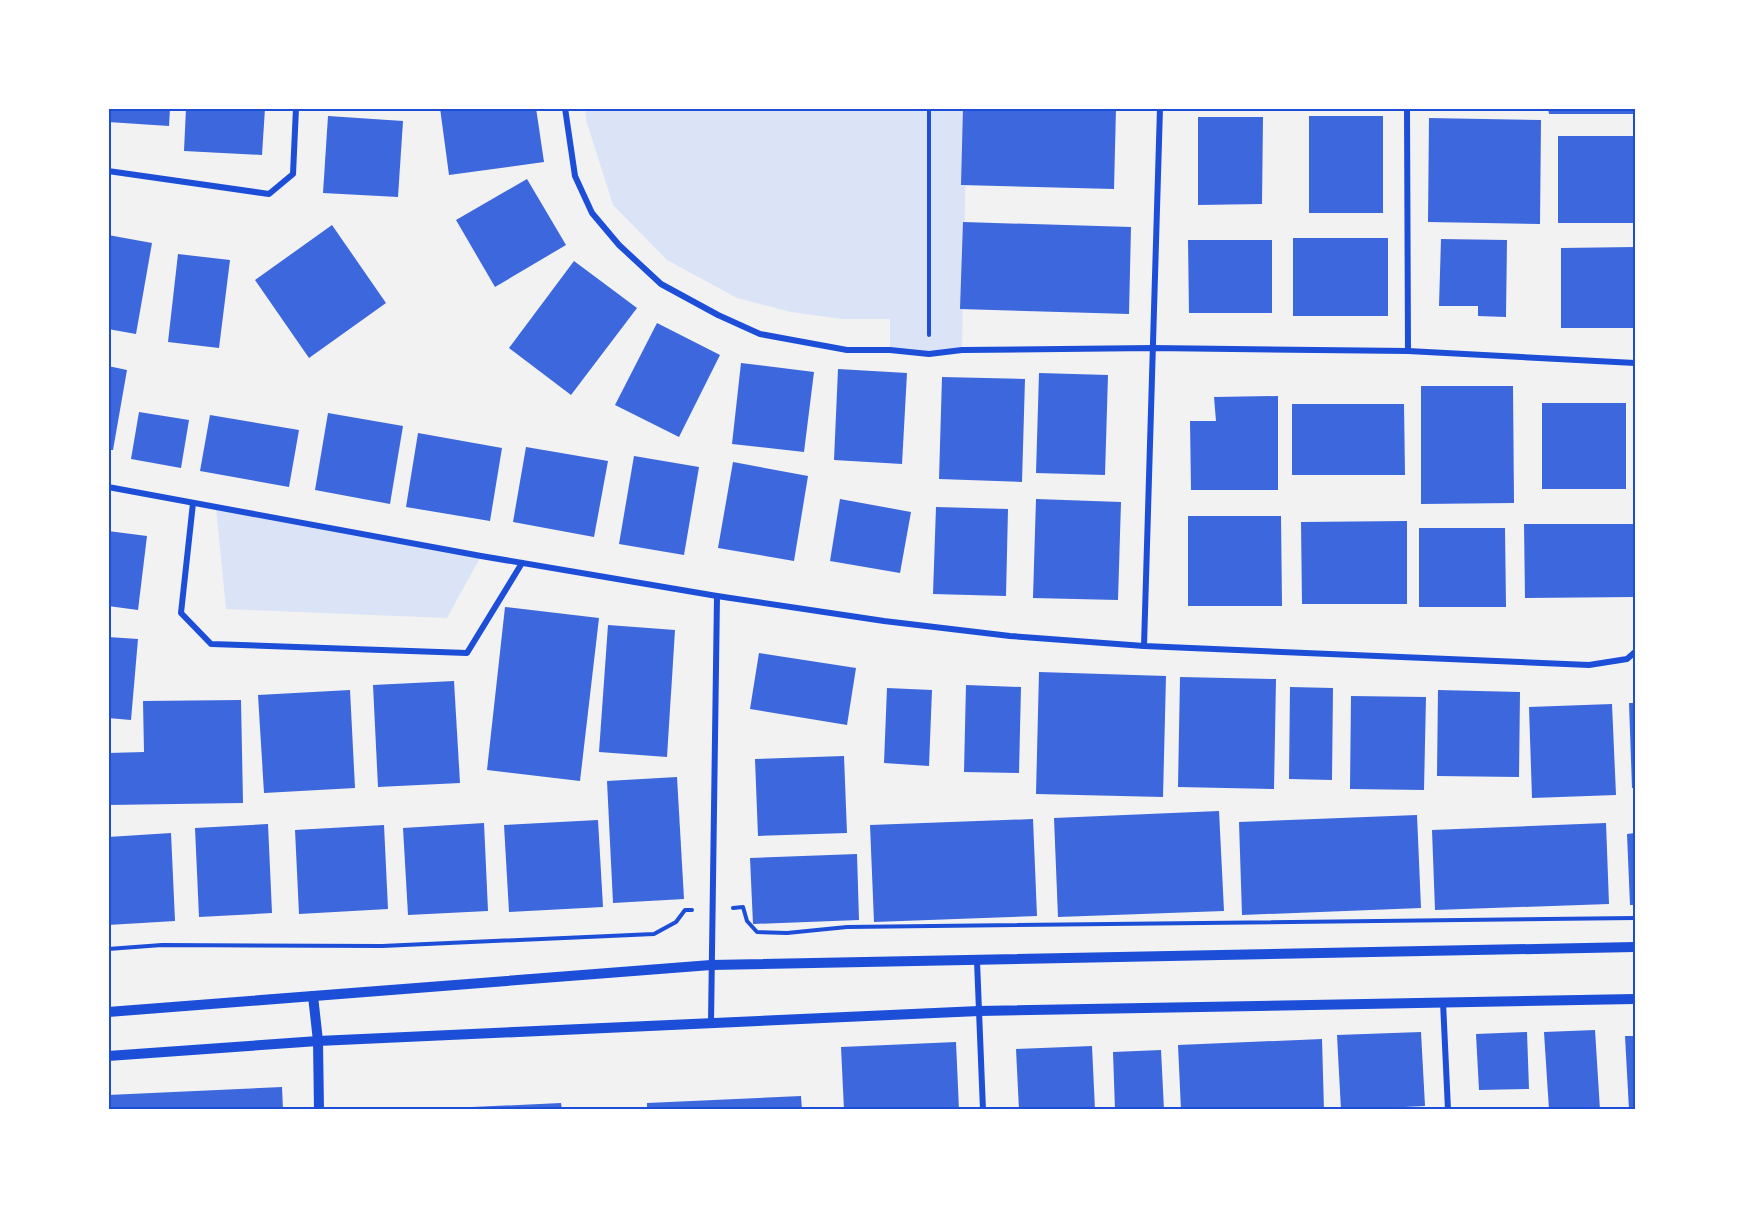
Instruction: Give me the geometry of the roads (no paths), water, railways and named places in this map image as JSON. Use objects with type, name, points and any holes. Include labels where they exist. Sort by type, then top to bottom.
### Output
[{"type":"street","points":[[108,171],[269,194],[293,174],[296,108]]},
{"type":"street","points":[[565,108],[575,176],[592,213],[619,245],[662,284],[718,315],[760,334],[847,350],[890,350],[929,354],[962,350],[1153,348],[1407,351],[1635,363]]},
{"type":"street","points":[[1144,646],[1160,108]]},
{"type":"street","points":[[1407,108],[1407,351]]},
{"type":"street","points":[[108,487],[522,563],[717,596],[884,621],[1010,636],[1144,646],[1589,665],[1627,659],[1635,652]]},
{"type":"street","points":[[193,503],[181,613],[211,644],[467,653],[522,563]]},
{"type":"street","points":[[711,1023],[717,596]]},
{"type":"street","points":[[108,1012],[711,965],[1635,947]]},
{"type":"street","points":[[977,961],[982,1110]]},
{"type":"street","points":[[313,996],[318,1041],[319,1110]]},
{"type":"street","points":[[108,1056],[318,1041],[979,1011],[1635,999]]},
{"type":"street","points":[[1443,1002],[1448,1110]]}]
